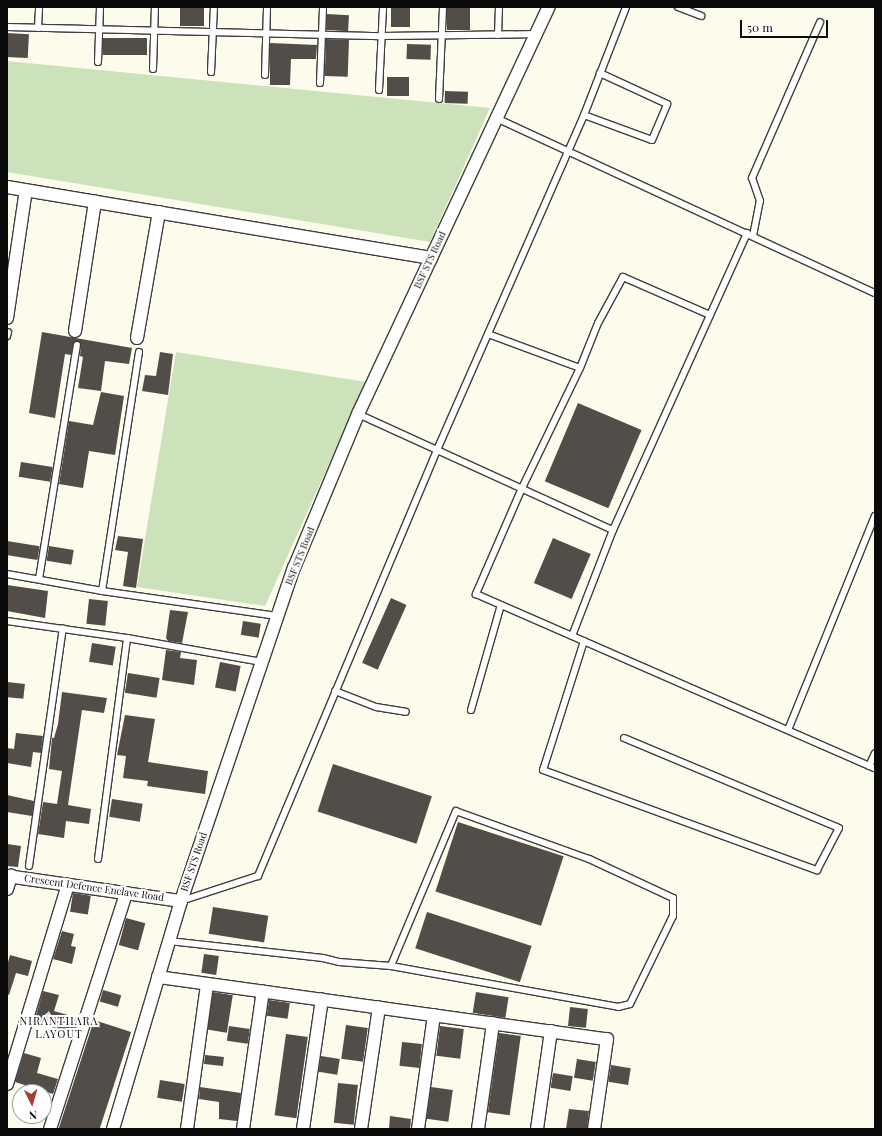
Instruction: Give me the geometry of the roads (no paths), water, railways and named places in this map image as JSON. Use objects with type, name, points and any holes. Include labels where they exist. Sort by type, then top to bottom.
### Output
[{"type":"street","name":"BSF STS Road","points":[[113,1129],[181,901],[294,568],[358,414],[549,7]]},
{"type":"street","points":[[7,187],[431,258]]},
{"type":"street","points":[[7,318],[26,190]]},
{"type":"street","points":[[75,331],[95,202]]},
{"type":"street","points":[[137,338],[159,212]]},
{"type":"street","points":[[7,889],[9,876]]},
{"type":"street","name":"Crescent Defence Enclave Road","points":[[9,876],[181,901]]},
{"type":"street","points":[[7,1084],[68,885]]},
{"type":"street","points":[[50,1129],[126,893]]},
{"type":"street","points":[[158,977],[607,1039],[594,1129]]},
{"type":"street","points":[[187,1129],[207,984]]},
{"type":"street","points":[[243,1129],[263,991]]},
{"type":"street","points":[[304,1129],[322,999]]},
{"type":"street","points":[[362,1129],[379,1007]]},
{"type":"street","points":[[418,1129],[434,1015]]},
{"type":"street","points":[[478,1129],[493,1023]]},
{"type":"street","points":[[537,1129],[551,1031]]},
{"type":"lane","points":[[38,28],[39,7]]},
{"type":"lane","points":[[98,62],[100,7]]},
{"type":"lane","points":[[153,69],[155,7]]},
{"type":"lane","points":[[211,72],[214,7]]},
{"type":"lane","points":[[265,75],[267,7]]},
{"type":"lane","points":[[320,83],[323,7]]},
{"type":"lane","points":[[379,90],[383,7]]},
{"type":"lane","points":[[439,100],[443,7]]},
{"type":"lane","points":[[498,35],[499,7]]},
{"type":"lane","points":[[181,901],[258,876],[437,450],[584,115],[626,7]]},
{"type":"lane","points":[[678,7],[702,16]]},
{"type":"lane","points":[[572,636],[613,530],[710,315],[750,235],[760,201],[752,178],[820,22]]},
{"type":"lane","points":[[7,27],[382,36],[536,34]]},
{"type":"lane","points":[[584,115],[652,140],[667,104],[600,74]]},
{"type":"lane","points":[[496,118],[875,293]]},
{"type":"lane","points":[[710,315],[623,277],[601,318],[580,368],[522,488],[476,594],[872,767],[875,752]]},
{"type":"lane","points":[[488,334],[580,368]]},
{"type":"lane","points":[[39,579],[77,345]]},
{"type":"lane","points":[[102,591],[139,352]]},
{"type":"lane","points":[[358,414],[613,530]]},
{"type":"lane","points":[[788,730],[875,516]]},
{"type":"lane","points":[[7,574],[102,591],[277,616]]},
{"type":"lane","points":[[471,710],[501,605]]},
{"type":"lane","points":[[7,621],[127,638],[262,662]]},
{"type":"lane","points":[[29,866],[63,628]]},
{"type":"lane","points":[[98,859],[127,638]]},
{"type":"lane","points":[[584,641],[543,770],[817,870],[839,828],[624,738]]},
{"type":"lane","points":[[335,691],[376,707],[406,712]]},
{"type":"lane","points":[[169,941],[323,958],[339,962],[391,966],[618,1007],[630,1004],[673,916],[673,898],[589,859],[456,811],[391,966]]},
{"type":"district","name":"NIRANTHARA LAYOUT","points":[[59,1028]]}]
